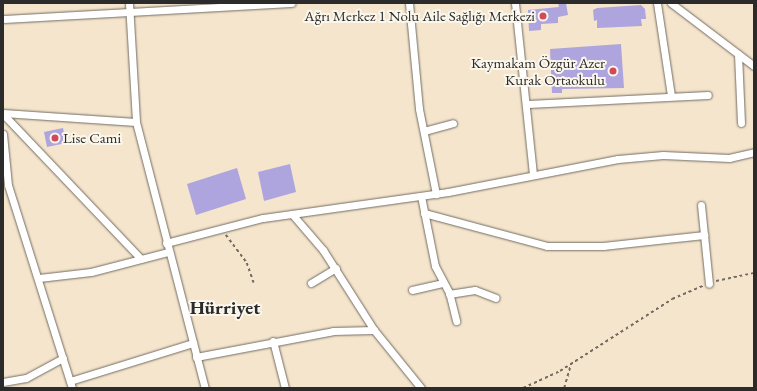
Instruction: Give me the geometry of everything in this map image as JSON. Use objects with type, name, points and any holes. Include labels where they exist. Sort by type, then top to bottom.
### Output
[{"type":"street","points":[[128,3],[136,122],[168,252],[205,388]]},
{"type":"street","points":[[3,19],[227,5],[292,3]]},
{"type":"street","points":[[409,3],[411,48],[436,194]]},
{"type":"street","points":[[515,3],[528,104],[533,174]]},
{"type":"street","points":[[657,3],[671,96]]},
{"type":"street","points":[[670,3],[754,66]]},
{"type":"street","points":[[738,54],[742,123]]},
{"type":"street","points":[[528,104],[708,95]]},
{"type":"street","points":[[3,113],[136,122]]},
{"type":"street","points":[[3,113],[141,259]]},
{"type":"street","points":[[424,131],[453,123]]},
{"type":"street","points":[[3,134],[6,185],[39,278],[71,385],[193,343]]},
{"type":"street","points":[[166,243],[220,227],[292,214],[436,194],[618,158],[663,155],[729,158],[754,152]]},
{"type":"street","points":[[421,196],[435,266],[449,294],[456,321]]},
{"type":"street","points":[[701,205],[709,284]]},
{"type":"street","points":[[424,213],[547,246],[603,246],[704,235]]},
{"type":"street","points":[[292,214],[336,268],[374,330],[418,387]]},
{"type":"street","points":[[39,278],[92,272],[168,252]]},
{"type":"street","points":[[311,283],[336,268]]},
{"type":"street","points":[[412,290],[443,283]]},
{"type":"street","points":[[449,294],[475,290],[496,298]]},
{"type":"street","points":[[196,357],[273,341],[333,331],[374,330]]},
{"type":"street","points":[[273,341],[285,388]]},
{"type":"street","points":[[3,382],[26,378],[63,358]]},
{"type":"path","points":[[220,227],[247,263],[254,283]]},
{"type":"path","points":[[523,388],[572,362],[672,299],[709,284],[754,272]]},
{"type":"path","points":[[564,388],[572,362]]},
{"type":"building","name":"Ağrı Merkez 1 Nolu Aile Sağlığı Merkezi","points":[[558,3],[566,3],[568,15],[558,17],[558,23],[541,24],[541,30],[529,31],[528,10],[559,7]]},
{"type":"building","points":[[641,5],[645,9],[646,19],[641,19],[642,26],[597,28],[597,20],[594,21],[593,10],[597,8]]},
{"type":"building","name":"Kaymakam Özgür Azer Kurak Ortaokulu","points":[[621,44],[624,88],[562,89],[562,93],[552,93],[550,49]]},
{"type":"building","name":"Lise Cami","points":[[63,128],[66,143],[47,147],[44,132]]},
{"type":"building","points":[[290,164],[296,192],[264,201],[258,172]]},
{"type":"building","points":[[237,168],[246,199],[196,215],[187,184]]},
{"type":"place","name":"Ağrı Merkez 1 Nolu Aile Sağlığı Merkezi","points":[[543,16]]},
{"type":"place","name":"Kaymakam Özgür Azer Kurak Ortaokulu","points":[[613,71]]},
{"type":"place","name":"Lise Cami","points":[[55,138]]},
{"type":"district","name":"Hürriyet","points":[[225,308]]}]
